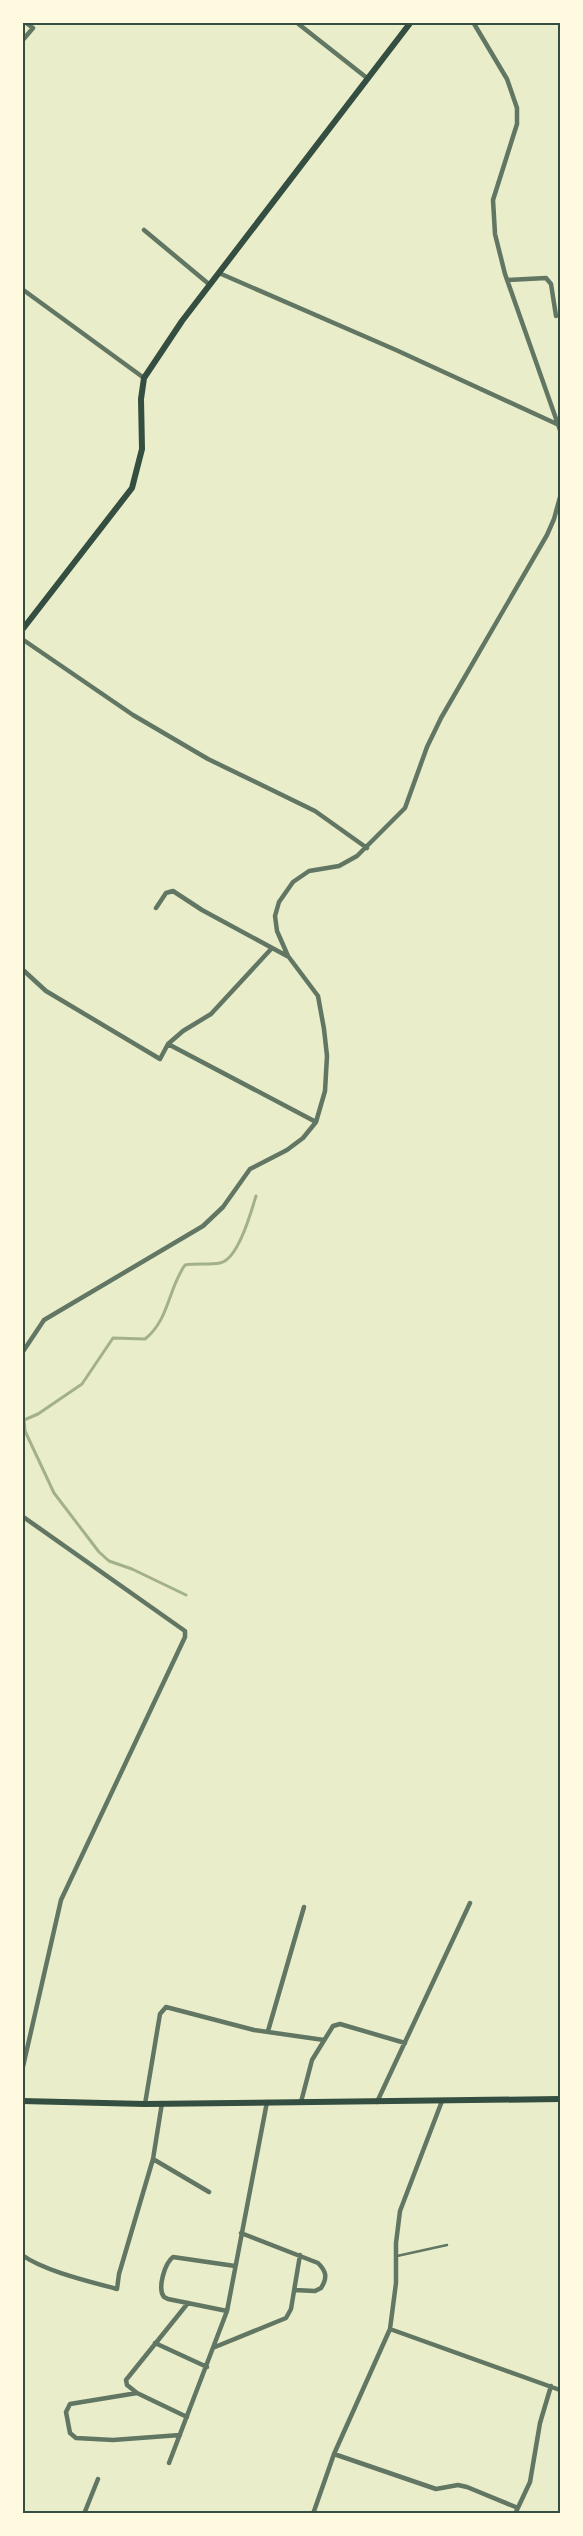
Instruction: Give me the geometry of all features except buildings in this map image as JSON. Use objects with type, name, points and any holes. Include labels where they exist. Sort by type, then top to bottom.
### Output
[{"type":"main road","points":[[22,630],[132,488],[142,449],[141,399],[144,378],[182,321],[410,22]]},
{"type":"main road","points":[[22,2101],[145,2104],[560,2099]]},
{"type":"street","points":[[296,22],[367,78]]},
{"type":"street","points":[[473,22],[507,79],[517,108],[517,124],[493,200],[495,234],[507,280],[560,428]]},
{"type":"street","points":[[22,41],[33,28],[26,23]]},
{"type":"street","points":[[144,230],[210,284]]},
{"type":"street","points":[[219,273],[396,350],[560,428]]},
{"type":"street","points":[[507,280],[546,278],[551,284],[556,316]]},
{"type":"street","points":[[22,289],[144,378]]},
{"type":"street","points":[[22,1353],[44,1320],[203,1226],[223,1207],[250,1169],[287,1150],[316,1122],[325,1091],[327,1056],[324,1029],[318,996],[288,956],[277,931],[275,916],[280,902],[292,882],[308,871],[339,866],[367,848],[405,808],[437,725],[547,535],[560,497]]},
{"type":"street","points":[[22,638],[133,715],[208,759],[315,811],[367,848]]},
{"type":"street","points":[[156,908],[166,893],[173,891],[202,910],[288,956]]},
{"type":"street","points":[[22,969],[46,991],[158,1058],[162,1058],[168,1044],[183,1031],[211,1014],[272,948]]},
{"type":"street","points":[[168,1044],[316,1122]]},
{"type":"street","points":[[22,1516],[186,1632],[61,1900],[22,2071]]},
{"type":"street","points":[[377,2102],[470,1903]]},
{"type":"street","points":[[268,2031],[304,1907]]},
{"type":"street","points":[[145,2104],[160,2014],[166,2007],[268,2031],[324,2040]]},
{"type":"street","points":[[301,2102],[312,2060],[333,2026],[340,2024],[405,2043]]},
{"type":"street","points":[[313,2514],[334,2454],[390,2329],[396,2283],[400,2211],[442,2101]]},
{"type":"street","points":[[169,2463],[227,2311],[267,2102]]},
{"type":"street","points":[[22,2255],[30,2260],[82,2280],[118,2289],[121,2268],[153,2159],[162,2103]]},
{"type":"street","points":[[153,2159],[210,2192]]},
{"type":"street","points":[[241,2233],[318,2263],[324,2270],[326,2276],[321,2288],[315,2290],[294,2290]]},
{"type":"street","points":[[214,2347],[286,2318],[291,2309],[300,2255]]},
{"type":"street","points":[[227,2311],[168,2299],[161,2293],[170,2258],[178,2256],[235,2266]]},
{"type":"street","points":[[187,2417],[137,2393],[127,2385],[126,2380],[188,2303]]},
{"type":"street","points":[[390,2329],[560,2390]]},
{"type":"street","points":[[155,2343],[206,2367]]},
{"type":"street","points":[[515,2514],[530,2482],[540,2423],[551,2386]]},
{"type":"street","points":[[137,2393],[70,2404],[66,2412],[70,2433],[76,2438],[113,2440],[180,2435]]},
{"type":"street","points":[[334,2454],[436,2489],[458,2485],[467,2487],[518,2508]]},
{"type":"street","points":[[84,2514],[98,2479]]},
{"type":"lane","points":[[396,2256],[447,2245]]},
{"type":"waterway","points":[[186,1595],[132,1569],[109,1561],[99,1552],[54,1493],[25,1431],[24,1420],[38,1414],[82,1384],[113,1338],[145,1339],[153,1331],[164,1314],[179,1274],[185,1265],[212,1264],[227,1260],[233,1254],[243,1234],[256,1196]]}]
